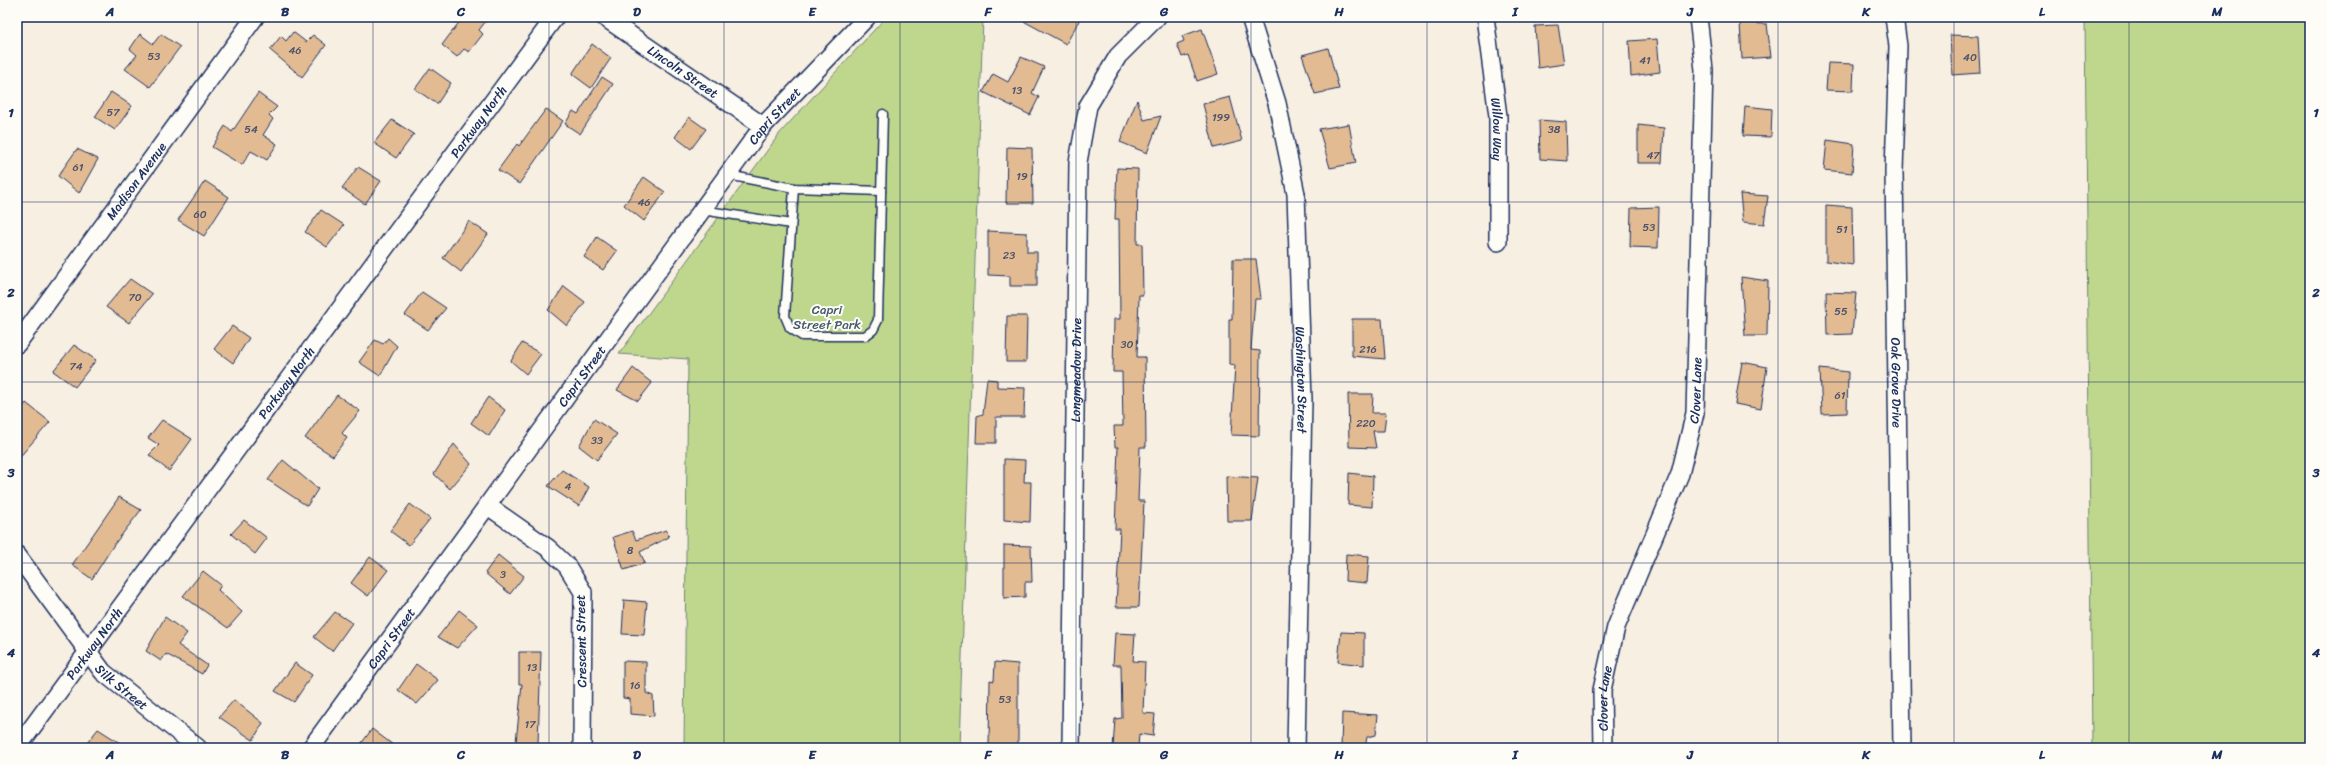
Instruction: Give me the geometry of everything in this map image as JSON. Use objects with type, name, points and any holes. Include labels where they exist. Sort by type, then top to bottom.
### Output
[{"type":"street","name":"Madison Avenue","points":[[17,344],[255,17]]},
{"type":"street","name":"Parkway North","points":[[17,748],[555,17]]},
{"type":"street","name":"Lincoln Street","points":[[604,17],[763,126]]},
{"type":"street","name":"Capri Street","points":[[311,748],[763,126],[867,17]]},
{"type":"street","name":"Longmeadow Drive","points":[[1071,748],[1078,162],[1088,106],[1118,56],[1157,17]]},
{"type":"street","name":"Washington Street","points":[[1250,17],[1277,103],[1296,194],[1303,400],[1296,748]]},
{"type":"street","name":"Willow Way","points":[[1485,17],[1498,116],[1498,242]]},
{"type":"street","name":"Clover Lane","points":[[1603,748],[1602,690],[1616,627],[1680,474],[1695,414],[1704,70],[1698,17]]},
{"type":"street","name":"Oak Grove Drive","points":[[1894,17],[1898,46],[1894,171],[1902,748]]},
{"type":"street","name":"Crescent Street","points":[[488,506],[548,548],[568,566],[583,592],[582,748]]},
{"type":"street","name":"Silk Street","points":[[17,555],[103,672],[198,748]]},
{"type":"lane","points":[[794,188],[785,316],[790,328],[802,336],[866,336],[874,330],[878,320],[883,114]]},
{"type":"lane","points":[[728,175],[794,188],[881,191]]},
{"type":"lane","points":[[702,210],[791,224]]},
{"type":"green space","name":"Capri Street Park","points":[[886,17],[983,17],[959,748],[684,748],[688,359],[619,354],[780,133]]},
{"type":"green space","points":[[2085,17],[2310,17],[2310,748],[2092,748]]},
{"type":"building","points":[[463,17],[489,17],[479,30],[483,34],[469,52],[464,49],[457,57],[442,45]]},
{"type":"building","points":[[1016,17],[1081,17],[1066,44]]},
{"type":"building","points":[[1740,23],[1767,24],[1771,57],[1742,59]]},
{"type":"building","points":[[1558,25],[1564,64],[1538,68],[1535,26]]},
{"type":"building","points":[[1202,29],[1218,74],[1197,81],[1188,55],[1182,57],[1177,44],[1184,41],[1182,36]]},
{"type":"building","points":[[293,32],[306,42],[313,35],[326,45],[302,77],[270,50],[281,36],[286,41]]},
{"type":"building","points":[[140,34],[153,44],[161,34],[180,47],[150,87],[125,69],[137,55],[130,49]]},
{"type":"building","points":[[1950,35],[1978,36],[1980,73],[1952,75]]},
{"type":"building","points":[[1657,39],[1660,72],[1631,76],[1629,41]]},
{"type":"building","points":[[592,44],[611,58],[591,88],[572,74]]},
{"type":"building","points":[[1328,48],[1339,89],[1315,94],[1302,55]]},
{"type":"building","points":[[1021,57],[1044,67],[1032,93],[1039,97],[1030,115],[983,92],[993,74],[1008,82]]},
{"type":"building","points":[[1828,63],[1854,64],[1853,91],[1826,90]]},
{"type":"building","points":[[430,68],[451,83],[437,104],[415,89]]},
{"type":"building","points":[[602,77],[613,84],[580,134],[565,124],[573,111],[578,114]]},
{"type":"building","points":[[111,92],[132,106],[115,130],[95,117]]},
{"type":"building","points":[[258,93],[277,107],[269,115],[273,119],[263,135],[277,144],[267,160],[251,151],[242,165],[212,147],[225,126],[232,132]]},
{"type":"building","points":[[1230,97],[1242,141],[1214,148],[1203,104]]},
{"type":"building","points":[[1137,100],[1144,120],[1161,116],[1147,153],[1120,142]]},
{"type":"building","points":[[1745,106],[1772,109],[1771,137],[1743,136]]},
{"type":"building","points":[[546,109],[563,121],[519,184],[498,170],[517,144],[519,146]]},
{"type":"building","points":[[689,117],[706,129],[691,149],[675,137]]},
{"type":"building","points":[[392,120],[414,134],[396,158],[374,143]]},
{"type":"building","points":[[1539,120],[1566,122],[1567,161],[1540,159]]},
{"type":"building","points":[[1349,124],[1356,163],[1330,168],[1319,129]]},
{"type":"building","points":[[1638,125],[1664,128],[1662,163],[1638,163]]},
{"type":"building","points":[[1827,140],[1854,144],[1852,173],[1824,170]]},
{"type":"building","points":[[1007,147],[1032,148],[1033,203],[1006,203]]},
{"type":"building","points":[[77,149],[98,159],[79,193],[58,176]]},
{"type":"building","points":[[358,167],[381,181],[365,204],[342,188]]},
{"type":"building","points":[[1117,168],[1138,169],[1137,244],[1142,244],[1143,295],[1139,295],[1137,357],[1145,357],[1146,447],[1140,447],[1138,501],[1144,501],[1139,607],[1116,607],[1120,529],[1115,529],[1118,447],[1115,447],[1114,426],[1123,426],[1122,372],[1113,372],[1114,319],[1120,319],[1119,219],[1115,219]]},
{"type":"building","points":[[644,177],[665,192],[644,221],[624,205]]},
{"type":"building","points":[[205,181],[229,197],[204,236],[178,220]]},
{"type":"building","points":[[1740,194],[1768,196],[1764,224],[1743,222]]},
{"type":"building","points":[[1826,205],[1852,207],[1853,265],[1826,261]]},
{"type":"building","points":[[1659,207],[1658,248],[1630,247],[1631,208]]},
{"type":"building","points":[[321,210],[344,225],[327,247],[305,232]]},
{"type":"building","points":[[469,221],[488,234],[461,272],[443,258]]},
{"type":"building","points":[[988,231],[1027,233],[1027,252],[1037,252],[1037,286],[1010,286],[1010,276],[988,275]]},
{"type":"building","points":[[597,237],[617,251],[603,270],[584,257]]},
{"type":"building","points":[[1233,259],[1256,259],[1261,299],[1255,299],[1251,350],[1260,351],[1259,436],[1231,435],[1235,365],[1229,364],[1229,319],[1232,319]]},
{"type":"building","points":[[1741,277],[1768,281],[1767,336],[1745,336]]},
{"type":"building","points":[[130,279],[152,294],[129,323],[106,307]]},
{"type":"building","points":[[564,286],[585,302],[567,326],[548,310]]},
{"type":"building","points":[[422,292],[446,308],[428,330],[405,315]]},
{"type":"building","points":[[1826,292],[1856,293],[1852,334],[1827,335]]},
{"type":"building","points":[[1007,316],[1027,316],[1026,362],[1006,362]]},
{"type":"building","points":[[1352,319],[1382,319],[1385,359],[1352,356]]},
{"type":"building","points":[[232,326],[249,338],[233,363],[214,349]]},
{"type":"building","points":[[388,338],[397,346],[380,376],[359,362],[375,340],[383,344]]},
{"type":"building","points":[[522,343],[541,354],[526,374],[511,361]]},
{"type":"building","points":[[74,345],[96,360],[75,387],[53,371]]},
{"type":"building","points":[[1742,362],[1767,367],[1761,409],[1735,404]]},
{"type":"building","points":[[633,368],[652,383],[638,401],[617,390]]},
{"type":"building","points":[[1820,369],[1848,372],[1847,413],[1822,414]]},
{"type":"building","points":[[987,379],[997,380],[997,387],[1025,388],[1024,417],[996,417],[996,443],[976,443],[977,416],[983,414]]},
{"type":"building","points":[[1348,394],[1373,394],[1372,413],[1386,413],[1384,431],[1373,431],[1376,448],[1349,447]]},
{"type":"building","points":[[337,395],[360,411],[342,433],[347,438],[333,456],[305,438]]},
{"type":"building","points":[[488,397],[505,410],[489,436],[471,423]]},
{"type":"building","points":[[26,403],[50,422],[17,460],[17,414]]},
{"type":"building","points":[[594,419],[617,434],[597,460],[579,446]]},
{"type":"building","points":[[162,420],[192,439],[169,471],[149,455],[159,445],[148,438]]},
{"type":"building","points":[[454,444],[471,464],[450,489],[434,474]]},
{"type":"building","points":[[1004,459],[1025,460],[1024,482],[1031,482],[1030,522],[1004,520]]},
{"type":"building","points":[[283,460],[318,489],[307,506],[268,480]]},
{"type":"building","points":[[562,470],[589,487],[579,506],[548,486]]},
{"type":"building","points":[[1349,473],[1373,476],[1372,507],[1348,505]]},
{"type":"building","points":[[1226,476],[1258,478],[1252,521],[1227,521]]},
{"type":"building","points":[[119,497],[141,510],[113,546],[92,579],[72,565]]},
{"type":"building","points":[[410,504],[430,519],[409,545],[390,531]]},
{"type":"building","points":[[244,520],[267,538],[255,554],[231,534]]},
{"type":"building","points":[[666,530],[669,537],[640,552],[645,563],[624,570],[613,537],[632,531],[636,540]]},
{"type":"building","points":[[1004,545],[1031,546],[1032,582],[1025,582],[1025,597],[1004,598]]},
{"type":"building","points":[[1346,554],[1369,556],[1367,583],[1345,581]]},
{"type":"building","points":[[498,555],[524,576],[510,594],[485,573]]},
{"type":"building","points":[[370,557],[388,570],[368,596],[351,583]]},
{"type":"building","points":[[203,571],[221,585],[218,590],[242,612],[228,628],[183,596]]},
{"type":"building","points":[[624,600],[647,602],[644,635],[622,634]]},
{"type":"building","points":[[459,610],[478,625],[457,648],[438,637]]},
{"type":"building","points":[[335,612],[352,623],[332,651],[314,637]]},
{"type":"building","points":[[165,617],[187,633],[178,645],[207,665],[202,674],[166,654],[161,661],[146,651]]},
{"type":"building","points":[[1341,632],[1364,633],[1364,665],[1338,662]]},
{"type":"building","points":[[1115,633],[1135,634],[1133,661],[1145,662],[1143,713],[1155,714],[1153,736],[1139,734],[1138,748],[1113,748],[1115,719],[1122,718],[1121,665],[1113,665]]},
{"type":"building","points":[[519,652],[541,652],[538,744],[516,742],[522,684],[519,684]]},
{"type":"building","points":[[623,661],[646,662],[646,693],[653,696],[654,716],[630,714],[630,699],[623,698]]},
{"type":"building","points":[[995,662],[1018,664],[1018,748],[989,747],[990,680],[994,681]]},
{"type":"building","points":[[295,663],[312,675],[294,702],[275,691]]},
{"type":"building","points":[[416,664],[438,680],[417,704],[398,690]]},
{"type":"building","points":[[234,700],[263,723],[253,740],[219,717]]},
{"type":"building","points":[[1342,713],[1378,715],[1376,735],[1367,737],[1365,748],[1341,748]]},
{"type":"building","points":[[98,729],[128,748],[83,748]]},
{"type":"building","points":[[372,729],[397,748],[358,748]]}]
